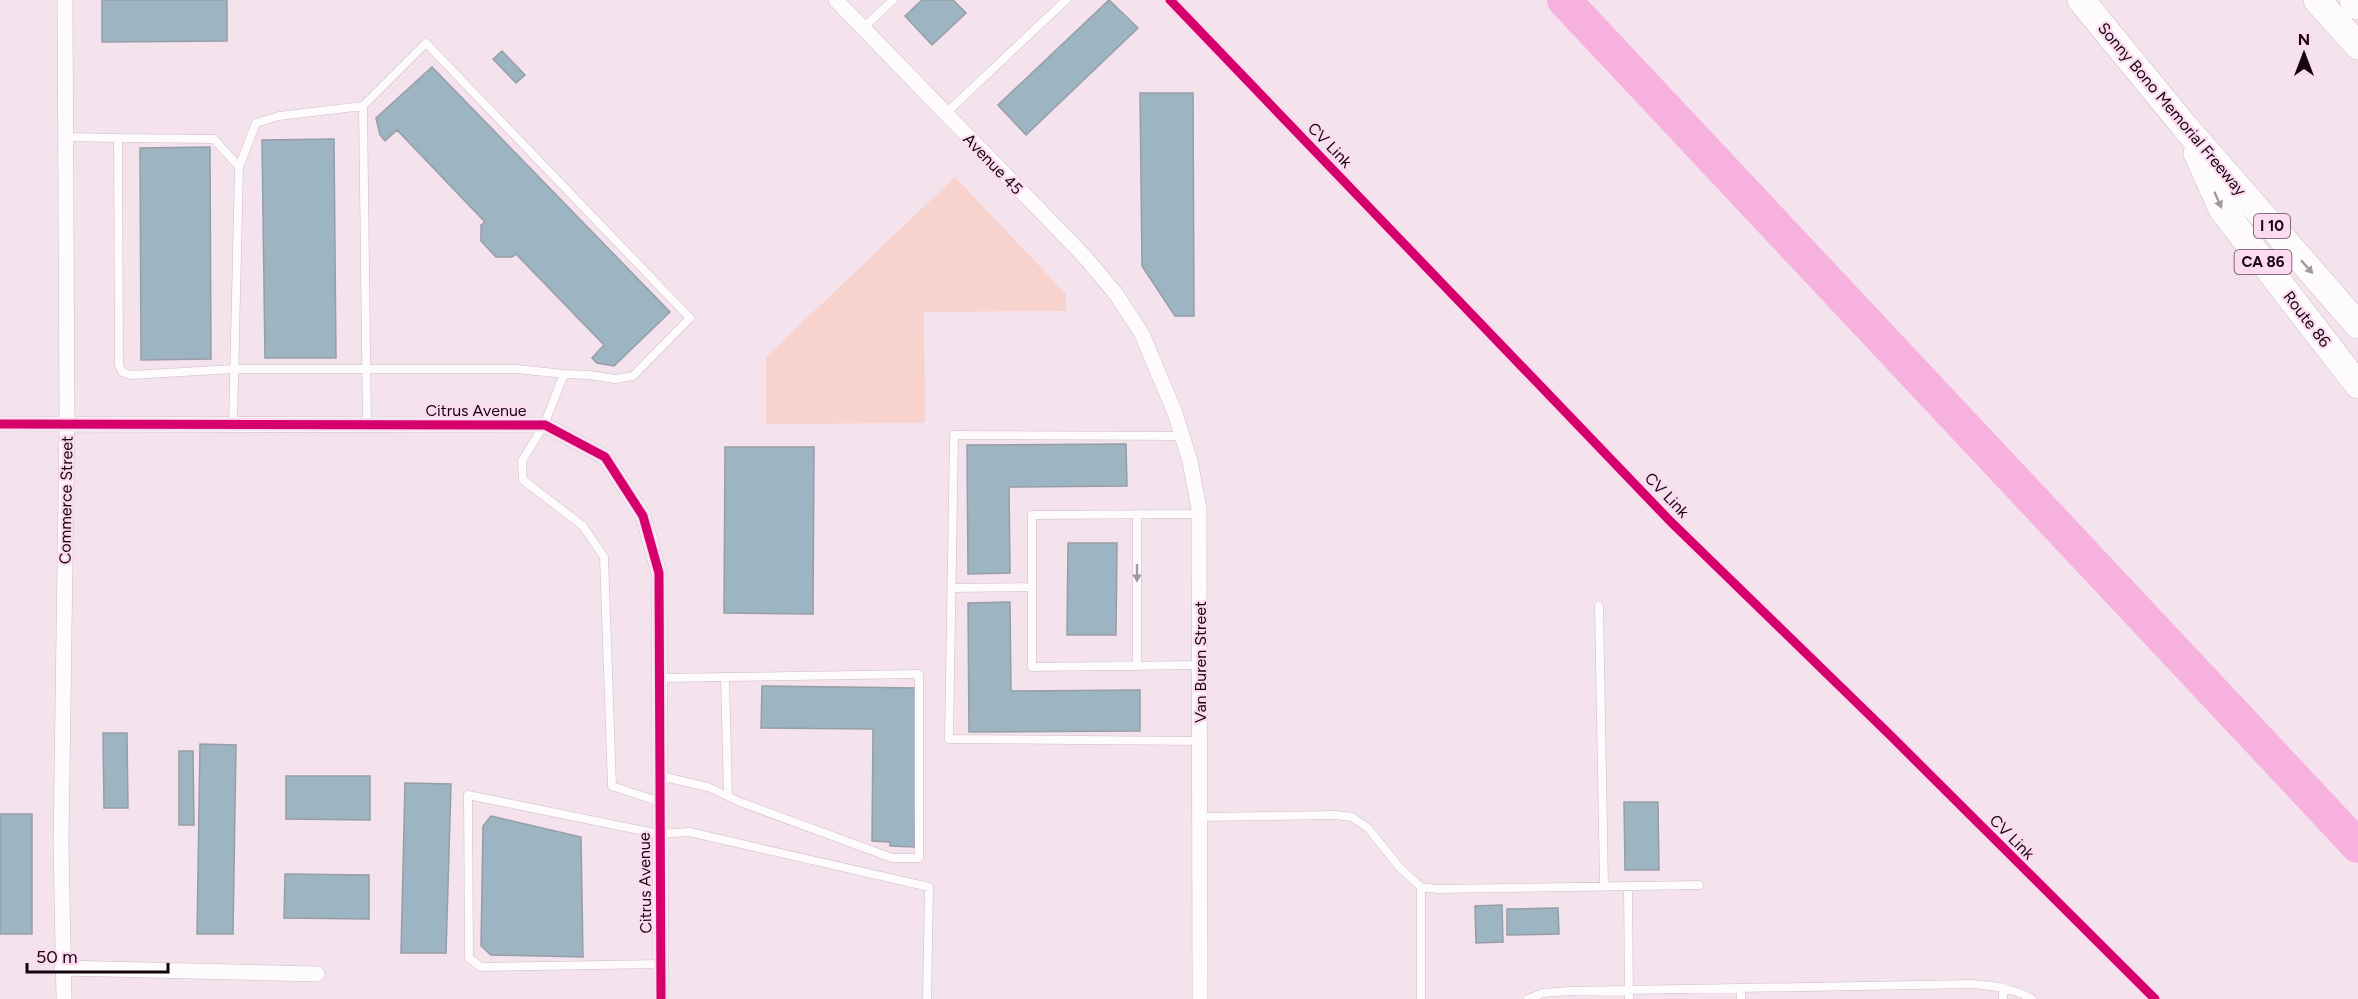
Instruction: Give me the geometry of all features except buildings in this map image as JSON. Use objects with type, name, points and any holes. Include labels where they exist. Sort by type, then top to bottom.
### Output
[{"type":"highway","name":"Sonny Bono Memorial Freeway","points":[[2081,0],[2186,128],[2358,325]]},
{"type":"highway","points":[[2317,0],[2358,46]]},
{"type":"highway","points":[[2353,0],[2358,6]]},
{"type":"highway","name":"Route 86","points":[[2186,128],[2222,209],[2358,386]]},
{"type":"street","name":"Commerce Street","points":[[64,999],[61,844],[67,423],[65,0]]},
{"type":"street","name":"Avenue 45","points":[[836,0],[1084,256],[1116,294],[1142,334]]},
{"type":"street","name":"Van Buren Street","points":[[1142,334],[1190,461],[1199,514],[1200,999]]},
{"type":"street","name":"Citrus Avenue","points":[[0,424],[544,425],[605,457],[644,516],[659,573],[661,999]]},
{"type":"street","points":[[62,968],[317,974]]},
{"type":"lane","points":[[863,28],[893,0]]},
{"type":"lane","points":[[945,114],[1066,0]]},
{"type":"lane","points":[[118,138],[119,365],[122,372],[131,375],[234,369],[518,369],[615,378],[633,376],[690,318],[426,43],[363,106],[279,116],[256,123],[239,167],[234,369],[233,424]]},
{"type":"lane","points":[[363,106],[367,425]]},
{"type":"lane","points":[[65,137],[214,139],[239,167]]},
{"type":"lane","points":[[564,374],[544,425],[522,461],[524,480],[583,526],[604,557],[612,786],[660,802]]},
{"type":"lane","points":[[1182,436],[954,435],[949,739],[1200,741]]},
{"type":"lane","points":[[1137,514],[1137,666]]},
{"type":"lane","points":[[1199,514],[1032,515],[1032,667],[1200,665]]},
{"type":"lane","points":[[951,588],[1032,587]]},
{"type":"lane","points":[[1599,606],[1604,886]]},
{"type":"lane","points":[[660,678],[919,674],[919,858],[892,858],[708,788],[660,776]]},
{"type":"lane","points":[[725,677],[728,796]]},
{"type":"lane","points":[[661,964],[481,967],[469,958],[468,795],[659,834],[689,832],[929,887],[927,999]]},
{"type":"lane","points":[[1200,817],[1335,815],[1352,817],[1368,828],[1400,868],[1421,887],[1437,889],[1699,885]]},
{"type":"lane","points":[[1628,886],[1629,995]]},
{"type":"lane","points":[[1421,887],[1421,999]]},
{"type":"lane","points":[[1528,999],[1543,993],[1629,995],[1741,988],[1973,984],[2017,990],[2032,999]]},
{"type":"lane","points":[[2003,987],[2003,999]]},
{"type":"lane","points":[[1741,988],[1741,999]]},
{"type":"shaded area","points":[[955,177],[1066,294],[1066,311],[924,312],[925,423],[766,424],[766,357]]},
{"type":"waterway","points":[[1564,0],[2358,846]]},
{"type":"cycle path","name":"CV Link","points":[[1170,0],[1670,521],[1890,735],[2155,999]]},
{"type":"cycle path","points":[[0,424],[545,425],[605,457],[643,516],[659,573],[661,999]]}]
